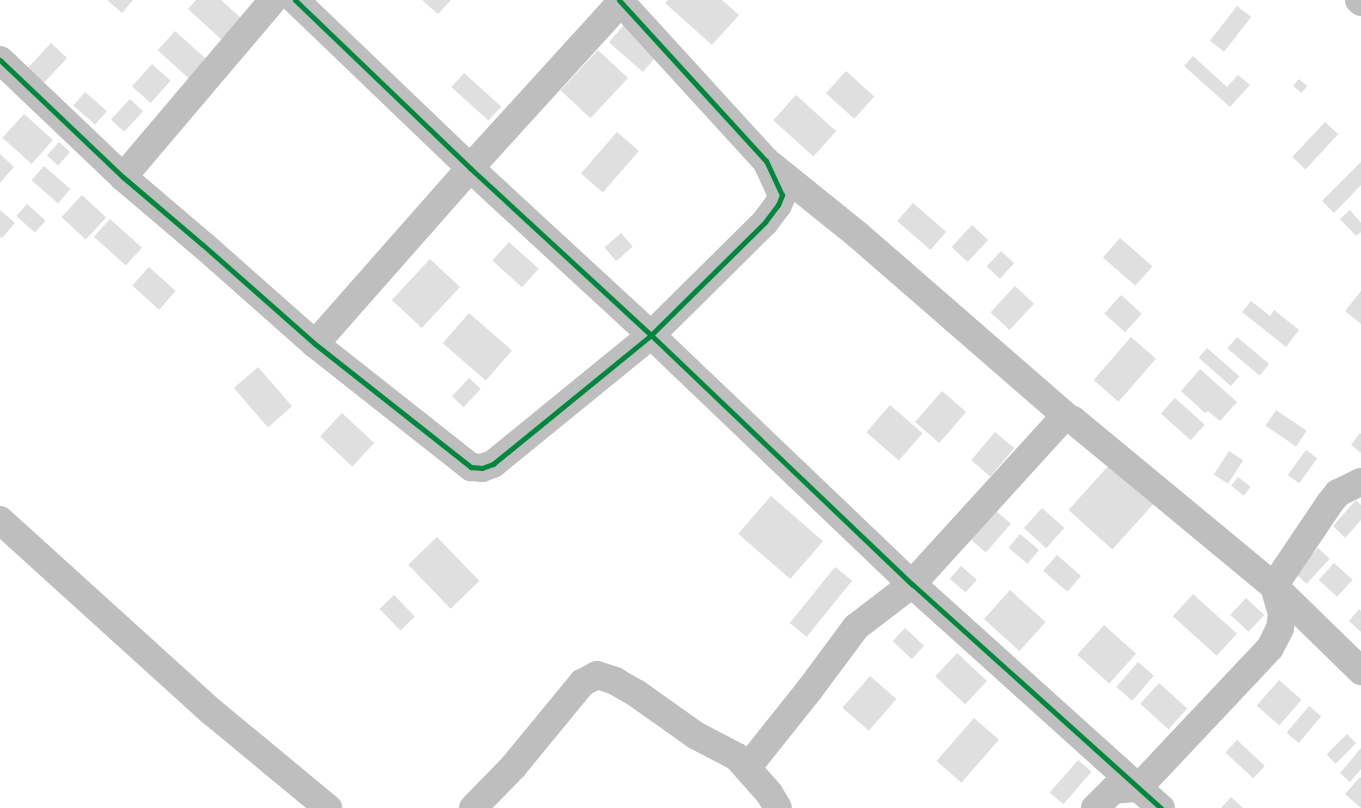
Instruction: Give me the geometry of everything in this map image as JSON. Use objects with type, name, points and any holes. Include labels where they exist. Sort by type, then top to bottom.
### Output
[{"type":"street","points":[[123,177],[273,0]]},
{"type":"street","points":[[295,0],[470,168],[651,335],[912,584],[1160,808]]},
{"type":"street","points":[[316,344],[620,1],[766,161],[858,236],[1068,418],[1274,586],[1361,671]]},
{"type":"street","points":[[0,60],[123,177],[316,344],[472,467],[482,468],[493,464],[651,335],[765,222],[778,205],[782,195],[766,161]]},
{"type":"street","points":[[747,768],[810,689],[856,627],[912,584],[1057,424],[1063,418],[1068,418]]},
{"type":"street","points":[[1095,808],[1113,790],[1138,788],[1270,648],[1280,628],[1282,614],[1274,586],[1338,493],[1361,482]]},
{"type":"street","points":[[0,520],[212,712],[328,808]]},
{"type":"street","points":[[473,808],[513,767],[582,683],[598,675],[615,681],[636,693],[695,735],[737,757],[769,793],[778,808]]},
{"type":"building","points":[[107,0],[133,0],[122,13]]},
{"type":"building","points":[[196,0],[221,0],[241,18],[222,40],[188,9]]},
{"type":"building","points":[[422,0],[451,0],[438,14]]},
{"type":"building","points":[[668,0],[722,0],[739,15],[712,45],[665,3]]},
{"type":"building","points":[[1237,6],[1251,17],[1224,52],[1210,41]]},
{"type":"building","points":[[624,25],[658,55],[643,72],[609,42]]},
{"type":"building","points":[[175,31],[207,60],[190,79],[158,50]]},
{"type":"building","points":[[51,43],[67,58],[42,85],[26,70]]},
{"type":"building","points":[[598,50],[628,78],[590,118],[560,90]]},
{"type":"building","points":[[1193,56],[1227,87],[1238,75],[1250,85],[1230,107],[1184,66]]},
{"type":"building","points":[[152,64],[171,81],[151,103],[132,86]]},
{"type":"building","points":[[846,71],[874,96],[854,119],[826,93]]},
{"type":"building","points":[[464,73],[501,106],[488,121],[451,87]]},
{"type":"building","points":[[1299,79],[1307,86],[1301,93],[1293,86]]},
{"type":"building","points":[[85,92],[107,111],[95,125],[73,106]]},
{"type":"building","points":[[796,95],[836,131],[813,156],[773,120]]},
{"type":"building","points":[[130,99],[143,111],[124,132],[111,119]]},
{"type":"building","points":[[24,114],[53,140],[32,164],[3,138]]},
{"type":"building","points":[[1325,122],[1338,134],[1305,169],[1292,157]]},
{"type":"building","points":[[617,132],[639,151],[603,193],[581,174]]},
{"type":"building","points":[[59,142],[70,152],[58,165],[47,155]]},
{"type":"building","points":[[0,154],[14,167],[0,183]]},
{"type":"building","points":[[1361,162],[1361,185],[1334,213],[1322,201]]},
{"type":"building","points":[[44,166],[70,189],[58,203],[32,180]]},
{"type":"building","points":[[82,195],[106,218],[86,239],[62,217]]},
{"type":"building","points":[[913,203],[946,232],[930,250],[897,221]]},
{"type":"building","points":[[27,204],[46,221],[35,233],[16,216]]},
{"type":"building","points":[[0,210],[15,223],[2,238],[0,237]]},
{"type":"building","points":[[1350,210],[1361,223],[1361,232],[1356,236],[1340,219]]},
{"type":"building","points":[[110,219],[142,248],[126,266],[94,237]]},
{"type":"building","points":[[972,225],[988,240],[968,262],[952,247]]},
{"type":"building","points":[[621,233],[633,247],[616,261],[604,247]]},
{"type":"building","points":[[1120,238],[1152,266],[1135,286],[1103,258]]},
{"type":"building","points":[[509,242],[539,269],[522,287],[492,261]]},
{"type":"building","points":[[1001,251],[1014,263],[1000,279],[987,266]]},
{"type":"building","points":[[430,259],[460,287],[422,328],[392,300]]},
{"type":"building","points":[[149,267],[176,291],[159,310],[132,286]]},
{"type":"building","points":[[1015,286],[1034,304],[1009,330],[990,312]]},
{"type":"building","points":[[1361,291],[1361,324],[1345,311]]},
{"type":"building","points":[[1121,295],[1142,314],[1125,332],[1104,314]]},
{"type":"building","points":[[1251,301],[1270,316],[1274,310],[1299,330],[1286,347],[1242,312]]},
{"type":"building","points":[[469,313],[512,350],[486,381],[443,343]]},
{"type":"building","points":[[1131,337],[1156,359],[1119,402],[1094,380]]},
{"type":"building","points":[[1237,337],[1269,364],[1260,375],[1227,348]]},
{"type":"building","points":[[1207,348],[1239,376],[1231,386],[1198,358]]},
{"type":"building","points":[[258,367],[292,406],[268,427],[234,388]]},
{"type":"building","points":[[1200,369],[1237,402],[1220,421],[1208,411],[1205,413],[1181,391]]},
{"type":"building","points":[[469,378],[481,389],[464,407],[452,396]]},
{"type":"building","points":[[942,391],[966,412],[939,443],[915,422]]},
{"type":"building","points":[[1175,398],[1205,425],[1191,440],[1161,414]]},
{"type":"building","points":[[890,405],[922,433],[899,460],[866,432]]},
{"type":"building","points":[[1276,410],[1307,431],[1296,446],[1265,426]]},
{"type":"building","points":[[342,413],[374,443],[352,466],[320,436]]},
{"type":"building","points":[[995,432],[1014,448],[990,476],[971,460]]},
{"type":"building","points":[[1361,434],[1361,453],[1351,445]]},
{"type":"building","points":[[1306,450],[1317,458],[1299,483],[1288,475]]},
{"type":"building","points":[[1229,451],[1243,460],[1228,484],[1214,474]]},
{"type":"building","points":[[1110,464],[1154,503],[1112,550],[1069,510]]},
{"type":"building","points":[[1238,477],[1251,487],[1244,496],[1231,486]]},
{"type":"building","points":[[771,496],[823,541],[790,579],[738,534]]},
{"type":"building","points":[[1356,500],[1361,505],[1361,520],[1345,538],[1333,526]]},
{"type":"building","points":[[1042,508],[1064,528],[1046,548],[1024,528]]},
{"type":"building","points":[[995,510],[1011,524],[986,552],[970,539]]},
{"type":"building","points":[[1020,534],[1039,550],[1028,564],[1008,548]]},
{"type":"building","points":[[437,537],[479,581],[451,609],[408,565]]},
{"type":"building","points":[[1318,548],[1330,559],[1307,584],[1295,573]]},
{"type":"building","points":[[1057,555],[1081,576],[1067,592],[1043,571]]},
{"type":"building","points":[[1334,563],[1353,580],[1337,597],[1319,580]]},
{"type":"building","points":[[961,566],[977,580],[966,593],[950,579]]},
{"type":"building","points":[[835,567],[852,581],[807,637],[790,623]]},
{"type":"building","points":[[1010,590],[1046,622],[1020,651],[984,619]]},
{"type":"building","points":[[1193,594],[1237,633],[1217,656],[1173,616]]},
{"type":"building","points":[[394,595],[415,617],[400,630],[380,609]]},
{"type":"building","points":[[1246,598],[1264,615],[1249,632],[1230,615]]},
{"type":"building","points":[[1359,609],[1361,611],[1361,632],[1349,621]]},
{"type":"building","points":[[1104,625],[1136,654],[1109,683],[1077,655]]},
{"type":"building","points":[[905,628],[924,646],[912,659],[893,641]]},
{"type":"building","points":[[957,653],[987,681],[965,704],[935,676]]},
{"type":"building","points":[[1138,662],[1154,676],[1132,701],[1116,687]]},
{"type":"building","points":[[870,676],[896,699],[869,731],[842,708]]},
{"type":"building","points":[[1279,680],[1302,700],[1279,725],[1257,706]]},
{"type":"building","points":[[1159,683],[1187,708],[1169,729],[1140,704]]},
{"type":"building","points":[[1309,706],[1321,716],[1299,743],[1287,733]]},
{"type":"building","points":[[974,718],[999,740],[962,783],[937,761]]},
{"type":"building","points":[[1347,734],[1356,743],[1336,764],[1326,755]]},
{"type":"building","points":[[1237,740],[1265,766],[1253,778],[1225,752]]},
{"type":"building","points":[[1361,748],[1361,769],[1350,782],[1340,773]]},
{"type":"building","points":[[1078,760],[1092,772],[1063,804],[1050,792]]},
{"type":"building","points":[[1361,778],[1361,808],[1345,794]]},
{"type":"building","points":[[1231,797],[1243,808],[1221,808]]},
{"type":"cycle path","points":[[295,0],[470,168],[651,335],[912,584],[1161,808]]},
{"type":"cycle path","points":[[0,60],[123,177],[315,344],[471,467],[482,468],[493,464],[651,335],[765,222],[778,205],[782,195],[766,161],[619,0]]}]
